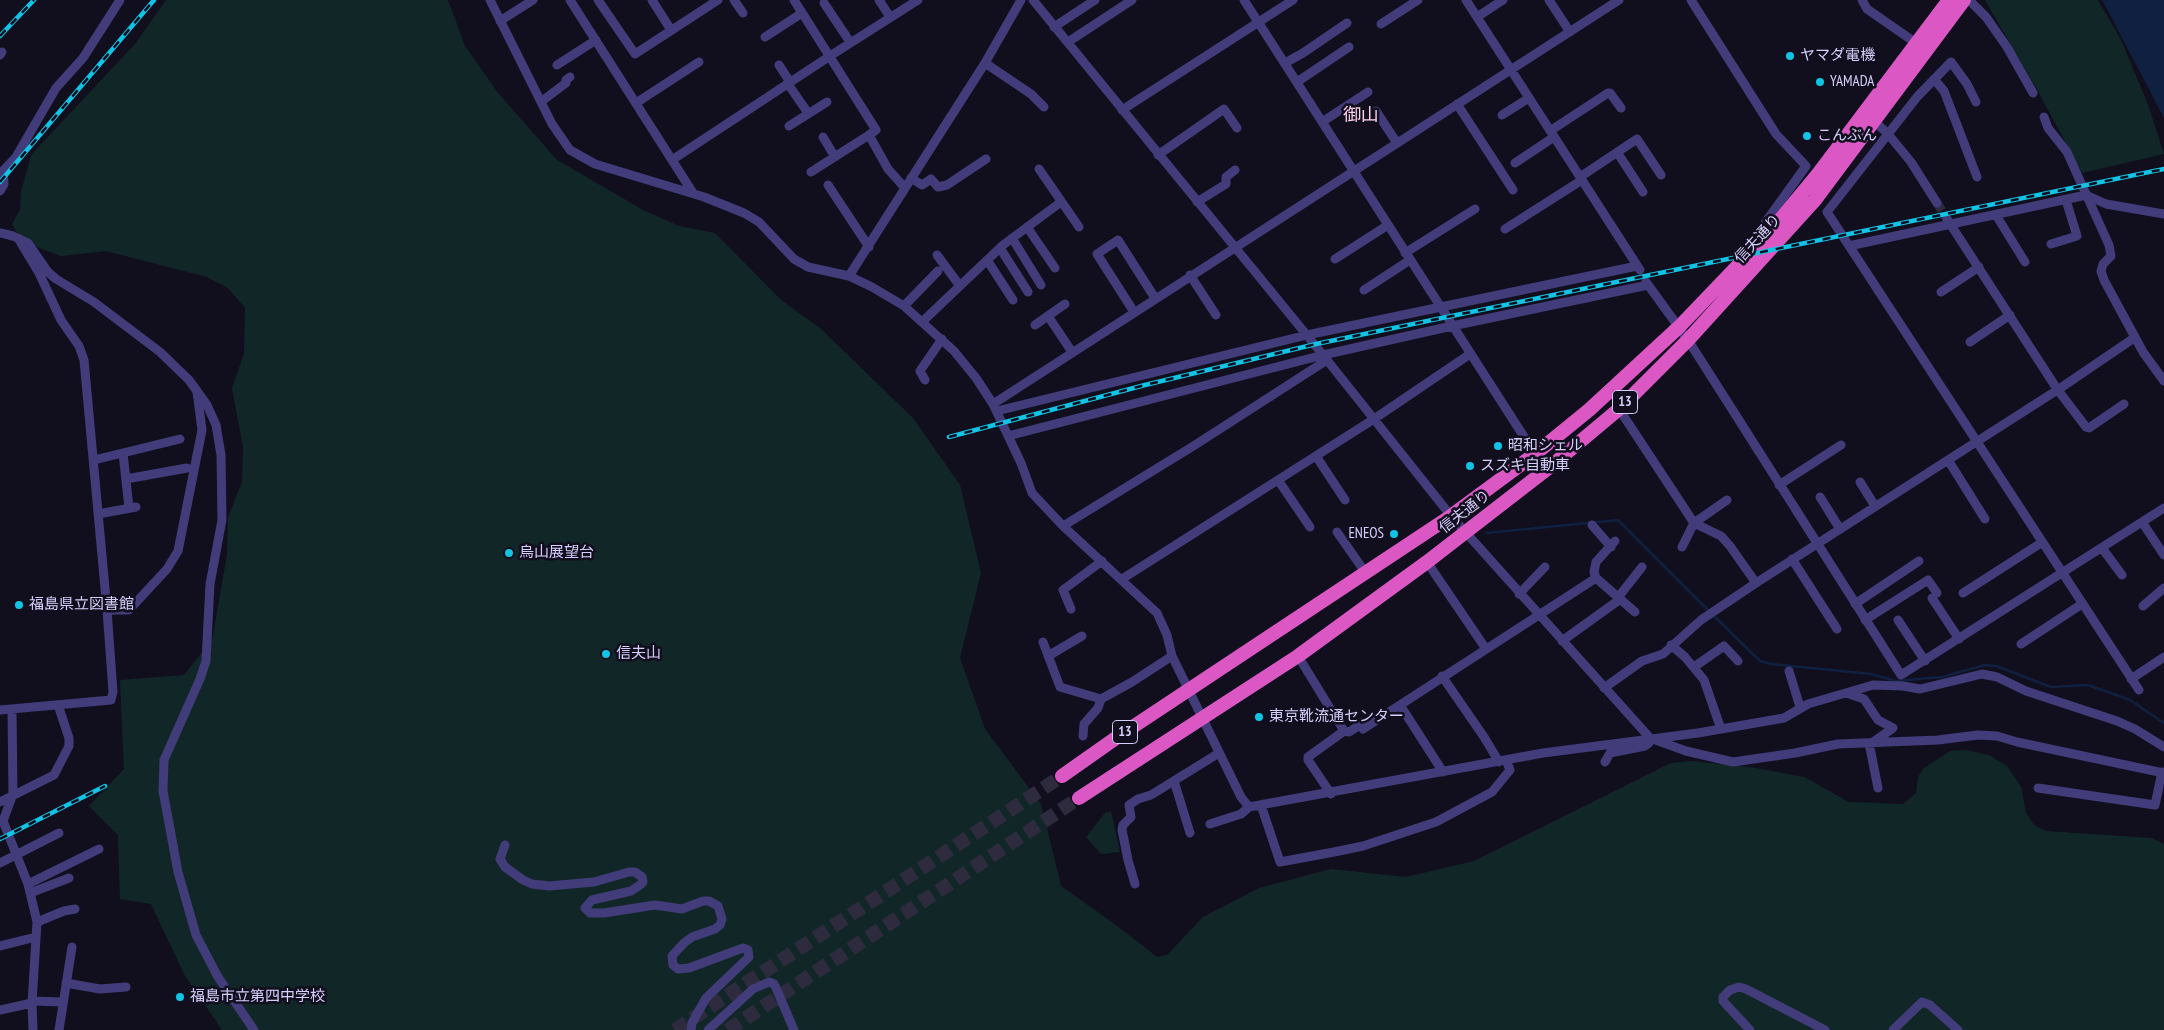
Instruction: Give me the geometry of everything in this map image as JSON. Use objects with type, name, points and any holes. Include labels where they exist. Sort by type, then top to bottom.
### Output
[{"type":"highway","name":"信夫通り","points":[[1078,798],[1298,656],[1466,532],[1550,466],[1618,409],[1688,340],[1815,200],[1916,43],[1949,0]]},
{"type":"highway","name":"信夫通り","points":[[1062,776],[1451,516],[1535,454],[1589,410],[1679,327],[1770,232],[1869,117],[1964,0]]},
{"type":"street","points":[[0,192],[4,184],[3,171],[16,157],[56,88],[83,58],[120,0]]},
{"type":"street","points":[[490,0],[560,138],[570,150],[595,164],[726,204],[759,222],[794,259],[808,267],[849,276],[904,306],[942,340],[972,372],[995,407],[1021,463],[1032,493],[1063,526],[1157,612],[1167,636],[1172,656],[1241,797],[1249,807]]},
{"type":"street","points":[[500,21],[533,0]]},
{"type":"street","points":[[570,0],[692,193]]},
{"type":"street","points":[[598,0],[634,54],[718,0]]},
{"type":"street","points":[[652,0],[671,30]]},
{"type":"street","points":[[734,0],[743,13]]},
{"type":"street","points":[[794,0],[876,130],[810,172]]},
{"type":"street","points":[[879,0],[890,17]]},
{"type":"street","points":[[672,160],[850,42],[918,0]]},
{"type":"street","points":[[849,276],[985,63],[1021,0]]},
{"type":"street","points":[[1033,0],[1325,357],[1451,516],[1538,616],[1650,738],[1686,752],[1733,762],[1795,753],[1838,744],[1938,740],[1978,735],[1997,736],[2017,742],[2163,773],[2156,805],[2038,788]]},
{"type":"street","points":[[1054,27],[1095,0]]},
{"type":"street","points":[[1068,42],[1132,0]]},
{"type":"street","points":[[1244,0],[1535,454]]},
{"type":"street","points":[[1122,110],[1293,0]]},
{"type":"street","points":[[1381,24],[1418,0]]},
{"type":"street","points":[[995,407],[1307,335],[1639,268],[1466,0]]},
{"type":"street","points":[[1477,17],[1503,0]]},
{"type":"street","points":[[1549,0],[1570,32]]},
{"type":"street","points":[[995,407],[1072,352],[1190,275],[1619,0]]},
{"type":"street","points":[[1691,0],[1776,134],[1806,166],[1765,223],[1770,232]]},
{"type":"street","points":[[1862,0],[1867,9],[1916,43]]},
{"type":"street","points":[[1969,0],[1986,17],[2007,47],[2033,93]]},
{"type":"street","points":[[824,3],[850,42]]},
{"type":"street","points":[[765,38],[802,13]]},
{"type":"street","points":[[1285,64],[1347,23]]},
{"type":"street","points":[[557,65],[596,40]]},
{"type":"street","points":[[1297,82],[1350,47]]},
{"type":"street","points":[[636,104],[699,62]]},
{"type":"street","points":[[1827,212],[1917,97],[1951,62],[1967,84],[1976,102]]},
{"type":"street","points":[[985,63],[1031,94],[1044,108]]},
{"type":"street","points":[[779,65],[808,113]]},
{"type":"street","points":[[542,101],[566,83],[566,80],[570,77]]},
{"type":"street","points":[[1934,79],[1944,91],[1977,177]]},
{"type":"street","points":[[1322,122],[1368,92]]},
{"type":"street","points":[[1515,162],[1608,93],[1610,93],[1621,108]]},
{"type":"street","points":[[1502,115],[1529,98]]},
{"type":"street","points":[[789,126],[826,102]]},
{"type":"street","points":[[1457,104],[1513,190]]},
{"type":"street","points":[[1158,155],[1224,110],[1237,128]]},
{"type":"street","points":[[1376,111],[1397,143]]},
{"type":"street","points":[[1869,117],[1888,134],[1911,162],[1937,203]]},
{"type":"street","points":[[2044,117],[2048,128],[2067,152],[2112,254],[2102,268],[2104,280],[2134,338],[2164,382]]},
{"type":"street","points":[[869,135],[888,169],[905,188]]},
{"type":"street","points":[[823,136],[835,157]]},
{"type":"street","points":[[1505,229],[1637,139],[1662,175]]},
{"type":"street","points":[[1617,152],[1643,192]]},
{"type":"street","points":[[911,178],[922,185],[931,179],[938,187],[947,185],[986,159]]},
{"type":"street","points":[[1039,170],[1079,227]]},
{"type":"street","points":[[1197,202],[1226,184],[1226,177],[1235,170]]},
{"type":"street","points":[[828,185],[869,247]]},
{"type":"street","points":[[1849,246],[1949,222],[1996,215],[2086,195],[2106,204],[2164,214]]},
{"type":"street","points":[[1815,200],[1827,212],[2041,543],[2139,690]]},
{"type":"street","points":[[2051,244],[2077,236],[2066,200]]},
{"type":"street","points":[[922,322],[1000,248],[1061,202]]},
{"type":"street","points":[[1364,290],[1475,208]]},
{"type":"street","points":[[1996,215],[2024,262]]},
{"type":"street","points":[[1949,222],[2074,413],[2089,428],[2124,404]]},
{"type":"street","points":[[1335,259],[1388,225]]},
{"type":"street","points":[[1027,227],[1055,268]]},
{"type":"street","points":[[0,233],[28,243],[48,272],[136,332],[182,373],[207,405],[216,425],[221,454],[222,520],[210,584],[206,661],[200,679],[164,760],[163,791],[178,872],[196,935],[218,977],[254,1030]]},
{"type":"street","points":[[0,710],[111,700],[113,692],[108,610],[84,360],[79,346],[61,320],[40,273],[18,238]]},
{"type":"street","points":[[1012,238],[1041,285]]},
{"type":"street","points":[[1134,312],[1097,254],[1118,240],[1155,298]]},
{"type":"street","points":[[1000,248],[1028,292]]},
{"type":"street","points":[[937,255],[960,286]]},
{"type":"street","points":[[987,260],[1013,300]]},
{"type":"street","points":[[1941,292],[1978,268]]},
{"type":"street","points":[[904,306],[938,271]]},
{"type":"street","points":[[1190,275],[1216,315]]},
{"type":"street","points":[[1008,436],[1452,326],[1647,283],[1688,340],[1901,675],[1903,686]]},
{"type":"street","points":[[1034,325],[1065,304]]},
{"type":"street","points":[[1048,316],[1072,352]]},
{"type":"street","points":[[1970,342],[2010,316]]},
{"type":"street","points":[[1604,688],[1642,661],[1663,654],[1701,620],[1756,583],[2134,338]]},
{"type":"street","points":[[925,380],[920,371],[942,340]]},
{"type":"street","points":[[1122,579],[1374,420],[1470,354]]},
{"type":"street","points":[[1063,526],[1195,445],[1325,357]]},
{"type":"street","points":[[108,610],[128,610],[167,569],[178,550],[202,430],[197,391]]},
{"type":"street","points":[[1618,409],[1694,523],[1721,536],[1756,583]]},
{"type":"street","points":[[94,460],[180,439]]},
{"type":"street","points":[[1779,485],[1841,445]]},
{"type":"street","points":[[98,514],[132,508],[123,453]]},
{"type":"street","points":[[1316,456],[1345,500]]},
{"type":"street","points":[[1948,460],[1985,519]]},
{"type":"street","points":[[126,479],[187,468]]},
{"type":"street","points":[[1278,480],[1310,527]]},
{"type":"street","points":[[1860,482],[1875,506]]},
{"type":"street","points":[[1820,498],[1840,529]]},
{"type":"street","points":[[1682,546],[1694,523],[1727,500]]},
{"type":"street","points":[[1901,675],[2164,508]]},
{"type":"street","points":[[2142,522],[2164,555]]},
{"type":"street","points":[[1592,526],[1613,544],[1594,565],[1596,578],[1635,612]]},
{"type":"street","points":[[1337,532],[1365,572]]},
{"type":"street","points":[[1964,593],[2041,543]]},
{"type":"street","points":[[2102,548],[2122,575]]},
{"type":"street","points":[[1792,560],[1837,628]]},
{"type":"street","points":[[1071,609],[1063,590],[1102,561]]},
{"type":"street","points":[[1855,604],[1919,561]]},
{"type":"street","points":[[1427,562],[1486,649]]},
{"type":"street","points":[[1519,594],[1545,567]]},
{"type":"street","points":[[1562,641],[1619,600],[1619,597],[1642,567]]},
{"type":"street","points":[[1331,794],[1308,760],[1308,757],[1344,731],[1349,732],[1360,725],[1363,729],[1442,676],[1596,578]]},
{"type":"street","points":[[1865,620],[1928,580],[1934,595],[1959,639]]},
{"type":"street","points":[[2143,606],[2164,588]]},
{"type":"street","points":[[2020,644],[2082,604]]},
{"type":"street","points":[[1898,620],[1924,660]]},
{"type":"street","points":[[1048,656],[1082,636]]},
{"type":"street","points":[[1043,642],[1060,687],[1101,699]]},
{"type":"street","points":[[1670,646],[1694,667],[1707,686],[1722,729]]},
{"type":"street","points":[[1694,667],[1724,646],[1738,661]]},
{"type":"street","points":[[1083,736],[1084,724],[1098,708],[1101,699],[1132,682],[1172,656]]},
{"type":"street","points":[[1298,656],[1344,731]]},
{"type":"street","points":[[2132,679],[2164,657]]},
{"type":"street","points":[[1788,671],[1800,707]]},
{"type":"street","points":[[1210,824],[1241,814],[1249,807],[1331,794],[1502,761],[1722,729],[1784,718],[1800,707],[1873,685],[1903,686],[1920,689],[1982,674],[1997,677],[2026,691],[2117,721],[2164,746]]},
{"type":"street","points":[[1261,805],[1280,862],[1364,846],[1436,822],[1492,792],[1510,770],[1484,737],[1442,676]]},
{"type":"street","points":[[1846,693],[1864,700],[1868,703],[1878,720],[1893,728],[1871,743]]},
{"type":"street","points":[[0,802],[13,794],[54,776],[65,753],[69,738],[58,705]]},
{"type":"street","points":[[1400,705],[1443,772]]},
{"type":"street","points":[[12,709],[13,794],[2,820],[28,884],[37,922],[32,1002],[33,1030]]},
{"type":"street","points":[[1605,762],[1610,754],[1649,744],[1650,738]]},
{"type":"street","points":[[1871,743],[1878,788]]},
{"type":"street","points":[[1136,884],[1122,830],[1123,825],[1131,817],[1129,805],[1138,798],[1150,794],[1174,781],[1220,753]]},
{"type":"street","points":[[1174,781],[1190,833]]},
{"type":"street","points":[[0,863],[59,833]]},
{"type":"street","points":[[505,845],[500,859],[505,867],[532,884],[549,886],[594,882],[628,872],[635,872],[642,877],[643,882],[631,891],[592,900],[585,908],[590,913],[604,913],[655,905],[682,909],[702,901],[714,903],[718,906],[721,912],[720,925],[716,929],[684,943],[672,956],[673,965],[678,969],[688,968],[743,948],[748,950],[749,956],[706,998],[692,1023],[691,1030]]},
{"type":"street","points":[[28,884],[99,848]]},
{"type":"street","points":[[30,893],[69,878]]},
{"type":"street","points":[[37,922],[64,911],[75,909]]},
{"type":"street","points":[[0,946],[36,937]]},
{"type":"street","points":[[59,1030],[72,947]]},
{"type":"street","points":[[708,1030],[753,989],[769,982],[774,984],[794,1030]]},
{"type":"street","points":[[66,983],[100,989],[126,987]]},
{"type":"street","points":[[1750,1030],[1723,1001],[1723,997],[1730,990],[1746,989],[1825,1030]]},
{"type":"street","points":[[0,1010],[32,1002],[63,1002]]},
{"type":"street","points":[[1893,1030],[1922,1002],[1930,1005],[1958,1030]]},
{"type":"green space","points":[[166,0],[448,0],[465,46],[498,93],[557,160],[643,210],[679,226],[715,233],[781,300],[820,328],[913,418],[960,485],[981,573],[960,658],[985,729],[1041,804],[1061,886],[1157,957],[1167,955],[1203,917],[1259,888],[1331,869],[1406,877],[1474,861],[1671,763],[1693,761],[1756,768],[1804,777],[1849,802],[1903,804],[1916,793],[1918,777],[1924,768],[1950,751],[1966,750],[1989,755],[2007,766],[2021,787],[2026,813],[2034,825],[2046,831],[2151,838],[2164,844],[2164,1030],[222,1030],[185,976],[151,904],[120,899],[118,835],[89,806],[124,769],[120,680],[184,675],[212,640],[227,555],[228,517],[242,482],[243,447],[232,388],[244,354],[245,308],[228,288],[207,277],[106,251],[61,256],[37,247],[16,231],[12,224],[20,210],[21,192],[31,155],[135,44]]},
{"type":"green space","points":[[1985,0],[2098,0],[2121,40],[2147,102],[2164,154],[2082,173],[2039,93]]},
{"type":"green space","points":[[1111,811],[1120,852],[1101,854],[1086,837],[1105,813]]},
{"type":"water","points":[[2102,0],[2164,0],[2164,118],[2106,7]]},
{"type":"waterway","points":[[1486,533],[1618,520],[1709,611]]},
{"type":"waterway","points":[[1713,615],[1760,661],[1771,664],[1871,674],[1896,681],[1942,677],[1985,665],[1996,666],[2051,687],[2088,685],[2130,700],[2164,723]]},
{"type":"tunnel","points":[[1937,203],[1947,219]]},
{"type":"tunnel","points":[[675,1030],[1062,776]]},
{"type":"tunnel","points":[[728,1030],[1079,798]]},
{"type":"railway","points":[[0,36],[34,0]]},
{"type":"railway","points":[[0,182],[154,0]]},
{"type":"railway","points":[[949,437],[1145,385],[1316,344],[2164,169]]},
{"type":"railway","points":[[0,839],[105,786]]},
{"type":"place","name":"ヤマダ電機","points":[[1790,56]]},
{"type":"place","name":"YAMADA","points":[[1820,82]]},
{"type":"place","name":"こんぶん","points":[[1807,136]]},
{"type":"place","name":"昭和シェル","points":[[1498,446]]},
{"type":"place","name":"スズキ自動車","points":[[1470,466]]},
{"type":"place","name":"ENEOS","points":[[1394,534]]},
{"type":"place","name":"烏山展望台","points":[[509,553]]},
{"type":"place","name":"福島県立図書館","points":[[19,605]]},
{"type":"place","name":"信夫山","points":[[606,654]]},
{"type":"place","name":"東京靴流通センター","points":[[1259,717]]},
{"type":"place","name":"福島市立第四中学校","points":[[180,997]]},
{"type":"district","name":"御山","points":[[1361,116]]}]
